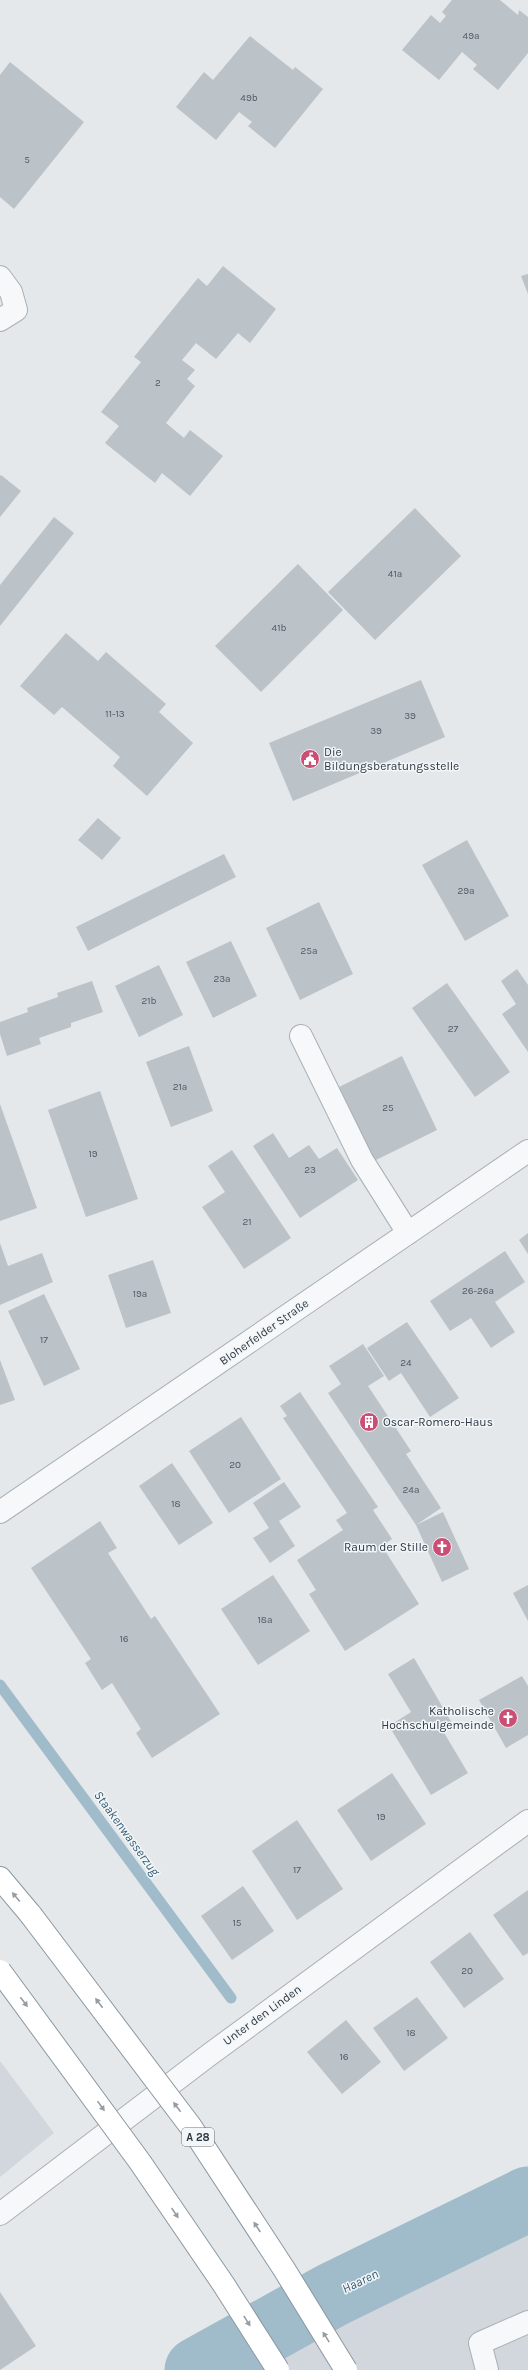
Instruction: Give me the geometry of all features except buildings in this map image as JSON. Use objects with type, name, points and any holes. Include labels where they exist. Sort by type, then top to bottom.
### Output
[{"type":"highway","name":"A 28","points":[[0,1878],[95,1997],[191,2127],[284,2268],[346,2370]]},
{"type":"highway","points":[[0,1971],[140,2162],[224,2285],[278,2370]]},
{"type":"street","points":[[0,277],[10,292],[16,310],[0,320]]},
{"type":"street","points":[[301,1036],[362,1160],[408,1233]]},
{"type":"street","name":"Bloherfelder Straße","points":[[0,1512],[528,1151]]},
{"type":"street","name":"Unter den Linden","points":[[0,2214],[209,2055],[528,1822]]},
{"type":"street","points":[[487,2370],[480,2343],[528,2322]]},
{"type":"shaded area","points":[[0,2061],[54,2133],[0,2177]]},
{"type":"shaded area","points":[[528,2199],[528,2370],[241,2370],[236,2361],[291,2318]]},
{"type":"waterway","name":"Staakenwasserzug","points":[[0,1685],[231,1998]]},
{"type":"waterway","name":"Haaren","points":[[197,2370],[332,2295],[528,2199]]},
{"type":"place","name":"Die Bildungsberatungsstelle","points":[[310,759]]},
{"type":"place","name":"Oscar-Romero-Haus","points":[[369,1422]]},
{"type":"place","name":"Raum der Stille","points":[[442,1547]]},
{"type":"place","name":"Katholische Hochschulgemeinde","points":[[508,1718]]}]
